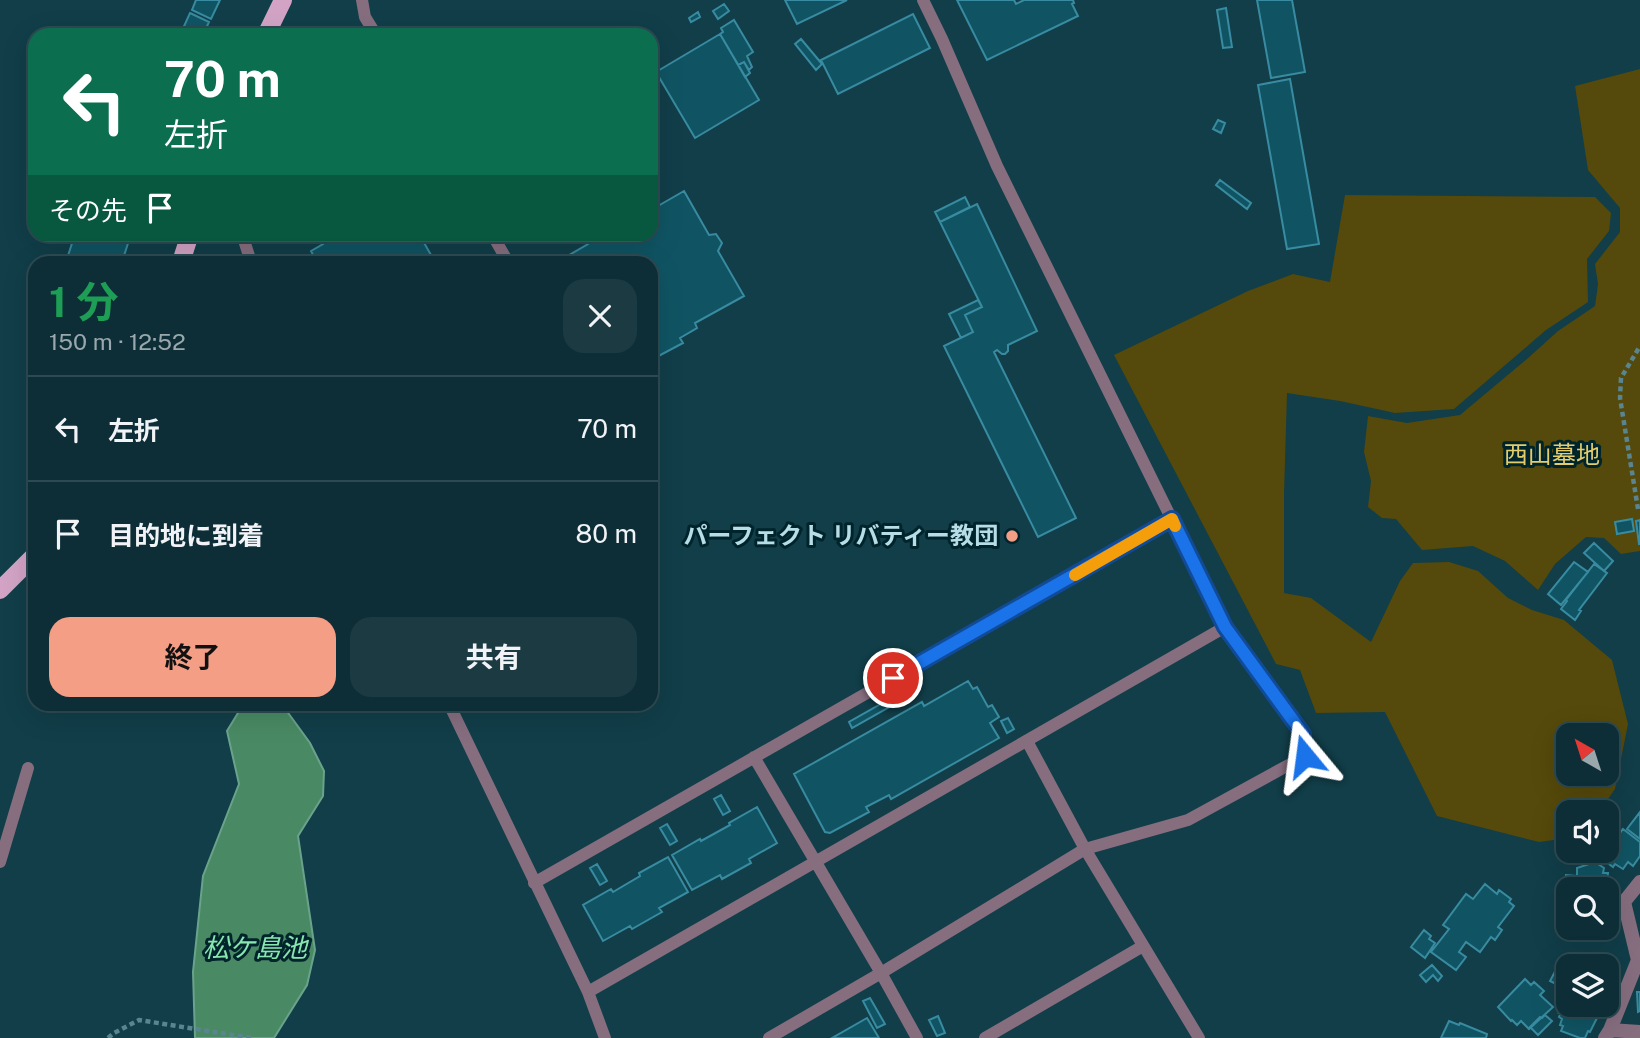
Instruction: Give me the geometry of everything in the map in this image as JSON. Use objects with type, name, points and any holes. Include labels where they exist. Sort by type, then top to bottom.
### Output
[{"type":"main road","points":[[269,28],[283,0]]},
{"type":"main road","points":[[0,590],[28,562]]},
{"type":"street","points":[[1640,882],[1624,902],[1638,960],[1607,1034],[1640,1031]]},
{"type":"lane","points":[[362,0],[372,28]]},
{"type":"lane","points":[[769,1038],[1085,849],[1188,820],[1305,756],[1303,734],[1225,627],[998,166],[923,0]]},
{"type":"lane","points":[[534,883],[1172,519]]},
{"type":"lane","points":[[587,992],[1225,627]]},
{"type":"lane","points":[[452,711],[587,992],[606,1038]]},
{"type":"lane","points":[[1027,741],[1085,849],[1196,1034],[1182,1038]]},
{"type":"lane","points":[[754,757],[917,1038]]},
{"type":"lane","points":[[0,862],[27,768]]},
{"type":"lane","points":[[985,1038],[1143,946]]},
{"type":"path","points":[[1638,509],[1620,398],[1620,378],[1640,346]]},
{"type":"path","points":[[108,1038],[139,1020],[252,1038]]},
{"type":"green space","name":"西山墓地","points":[[1640,69],[1640,551],[1621,554],[1604,538],[1586,537],[1555,564],[1538,590],[1505,561],[1473,546],[1422,550],[1396,519],[1382,518],[1368,507],[1371,481],[1364,452],[1368,416],[1407,423],[1460,415],[1558,331],[1595,306],[1598,284],[1595,264],[1620,232],[1620,208],[1588,170],[1575,86]]},
{"type":"green space","points":[[1345,195],[1595,197],[1611,213],[1609,231],[1587,259],[1588,302],[1546,330],[1454,409],[1395,413],[1287,393],[1284,593],[1311,598],[1371,642],[1400,581],[1413,563],[1449,562],[1478,571],[1508,598],[1532,610],[1564,620],[1612,660],[1628,724],[1619,769],[1619,723],[1556,723],[1556,786],[1616,786],[1615,789],[1607,800],[1556,800],[1556,840],[1539,842],[1437,816],[1385,712],[1316,713],[1300,670],[1276,664],[1114,355],[1248,291],[1293,274],[1330,282]]},
{"type":"water","name":"松ケ島池","points":[[239,711],[287,711],[310,743],[324,771],[323,796],[298,836],[315,950],[307,985],[274,1038],[195,1038],[193,972],[203,876],[239,784],[227,731]]},
{"type":"building","points":[[196,0],[220,0],[211,19],[192,10]]},
{"type":"building","points":[[785,0],[847,0],[797,24]]},
{"type":"building","points":[[957,0],[1014,0],[1016,4],[1024,0],[1073,0],[1072,4],[1078,16],[987,60]]},
{"type":"building","points":[[1257,0],[1292,0],[1305,72],[1271,78]]},
{"type":"building","points":[[724,4],[729,11],[718,19],[713,11]]},
{"type":"building","points":[[1226,8],[1232,47],[1223,48],[1217,10]]},
{"type":"building","points":[[698,12],[700,17],[691,22],[689,18]]},
{"type":"building","points":[[190,13],[209,22],[206,28],[183,28]]},
{"type":"building","points":[[913,14],[930,48],[838,94],[821,60]]},
{"type":"building","points":[[734,20],[753,52],[747,56],[752,67],[749,70],[744,62],[738,65],[720,34],[723,32],[721,28]]},
{"type":"building","points":[[720,34],[759,100],[695,138],[658,75],[658,71]]},
{"type":"building","points":[[801,39],[822,64],[816,70],[795,44]]},
{"type":"building","points":[[744,62],[750,73],[745,77],[738,65]]},
{"type":"building","points":[[1290,79],[1319,244],[1287,249],[1258,85]]},
{"type":"building","points":[[1218,120],[1225,123],[1221,133],[1213,129]]},
{"type":"building","points":[[1220,180],[1251,203],[1247,209],[1216,185]]},
{"type":"building","points":[[684,191],[709,235],[716,234],[722,243],[718,251],[744,296],[695,323],[697,328],[680,338],[683,343],[658,356],[658,256],[567,256],[587,242],[658,242],[658,206]]},
{"type":"building","points":[[965,197],[970,207],[940,222],[935,212]]},
{"type":"building","points":[[977,204],[1037,331],[1008,345],[1005,354],[997,350],[994,352],[1076,518],[1038,537],[944,346],[973,332],[965,315],[982,307],[940,222]]},
{"type":"building","points":[[72,242],[128,242],[124,256],[68,256]]},
{"type":"building","points":[[322,242],[424,242],[432,256],[314,256],[311,251],[323,244]]},
{"type":"building","points":[[978,300],[982,307],[965,315],[973,332],[961,338],[949,314]]},
{"type":"building","points":[[1632,519],[1634,531],[1617,534],[1615,522]]},
{"type":"building","points":[[1640,520],[1640,544],[1639,544],[1636,521]]},
{"type":"building","points":[[1594,543],[1613,561],[1604,571],[1584,553]]},
{"type":"building","points":[[1574,562],[1588,572],[1561,605],[1548,594]]},
{"type":"building","points":[[1594,564],[1607,573],[1579,610],[1581,611],[1575,620],[1561,609]]},
{"type":"building","points":[[968,681],[973,689],[977,687],[988,707],[992,705],[999,717],[990,723],[999,738],[891,799],[889,795],[866,807],[869,812],[830,833],[825,832],[794,774],[922,702],[924,706]]},
{"type":"building","points":[[911,687],[914,693],[852,728],[849,722]]},
{"type":"building","points":[[1008,718],[1014,729],[1007,733],[1001,721]]},
{"type":"building","points":[[721,795],[730,811],[723,815],[714,799]]},
{"type":"building","points":[[757,807],[777,843],[749,859],[751,863],[722,879],[720,875],[692,890],[672,855],[730,825],[729,823]]},
{"type":"building","points":[[1640,812],[1640,839],[1627,829]]},
{"type":"building","points":[[667,824],[677,841],[670,845],[660,828]]},
{"type":"building","points":[[1623,829],[1640,842],[1640,856],[1633,866],[1628,862],[1623,869],[1608,863],[1619,863],[1619,834]]},
{"type":"building","points":[[668,857],[688,892],[659,908],[662,912],[603,941],[583,905],[611,889],[613,892]]},
{"type":"building","points":[[1596,863],[1604,868],[1603,873],[1608,873],[1608,877],[1566,877],[1577,876],[1577,868]]},
{"type":"building","points":[[597,864],[607,881],[600,885],[590,868]]},
{"type":"building","points":[[1485,884],[1497,894],[1499,890],[1511,899],[1509,902],[1514,906],[1498,927],[1502,930],[1495,940],[1491,937],[1480,952],[1466,942],[1459,952],[1466,957],[1456,970],[1431,952],[1449,929],[1443,925],[1466,894],[1473,899]]},
{"type":"building","points":[[1424,930],[1435,943],[1425,958],[1411,947]]},
{"type":"building","points":[[1432,965],[1442,976],[1438,981],[1433,975],[1426,982],[1420,975]]},
{"type":"building","points":[[1556,970],[1556,984],[1550,981]]},
{"type":"building","points":[[1525,979],[1531,985],[1534,982],[1544,991],[1540,995],[1553,1007],[1529,1029],[1521,1021],[1517,1025],[1511,1021],[1498,1007]]},
{"type":"building","points":[[1637,992],[1640,992],[1638,1012]]},
{"type":"building","points":[[870,998],[885,1024],[877,1028],[863,1001]]},
{"type":"building","points":[[1545,1015],[1552,1021],[1538,1035],[1530,1027]]},
{"type":"building","points":[[938,1016],[945,1033],[937,1036],[929,1020]]},
{"type":"building","points":[[1559,1017],[1598,1017],[1585,1038],[1561,1031],[1562,1019]]},
{"type":"building","points":[[867,1018],[879,1038],[832,1038]]},
{"type":"building","points":[[1449,1021],[1487,1034],[1486,1038],[1441,1038]]},
{"type":"slow traffic","points":[[1075,575],[1172,519],[1175,526]]},
{"type":"place","name":"パーフェクト リバティー教団","points":[[1012,536]]},
{"type":"route","points":[[893,678],[1172,519],[1225,627],[1303,734],[1305,756]]}]
